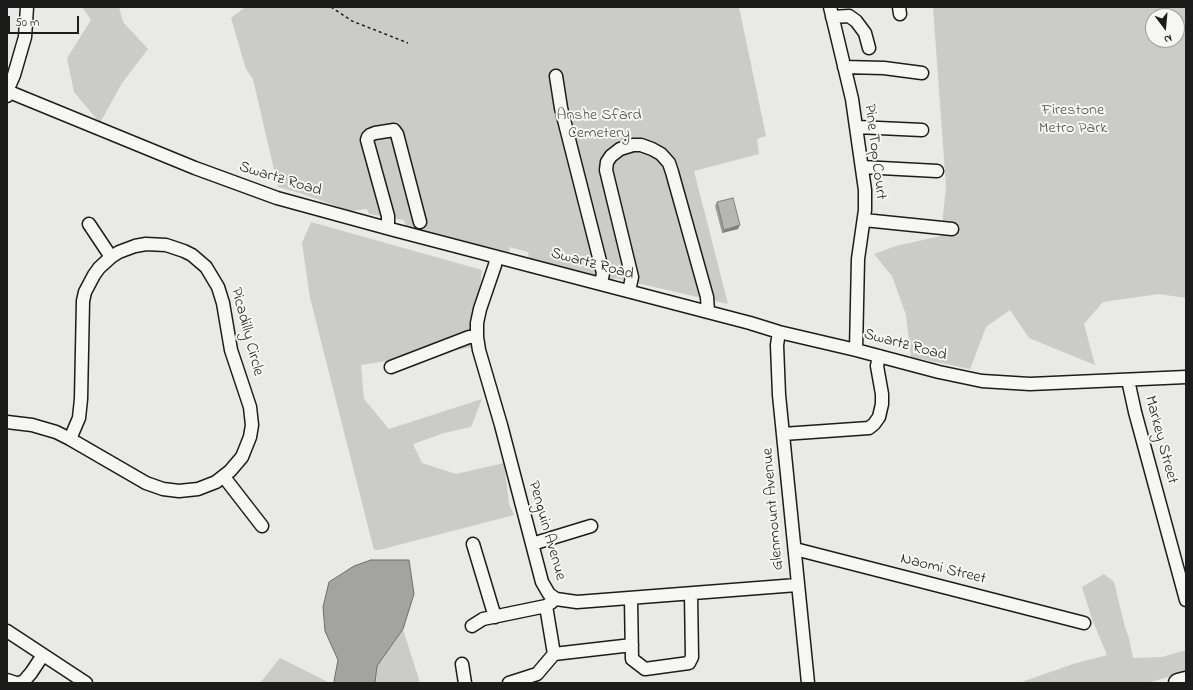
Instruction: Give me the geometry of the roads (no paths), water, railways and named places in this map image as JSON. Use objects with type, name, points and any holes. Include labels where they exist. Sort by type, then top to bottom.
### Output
[{"type":"highway","points":[[1178,683],[1186,681]]},
{"type":"street","points":[[7,96],[7,91],[23,47],[27,7]]},
{"type":"street","points":[[831,12],[851,12],[865,33],[869,48]]},
{"type":"street","name":"Pine Top Court","points":[[831,12],[852,99],[865,190],[864,220],[858,259],[856,350]]},
{"type":"street","points":[[844,67],[884,68],[922,73]]},
{"type":"street","points":[[556,76],[562,108],[603,273],[601,284]]},
{"type":"street","name":"Swartz Road","points":[[7,91],[135,144],[277,198],[780,332],[960,377],[1009,384],[1057,384],[1186,377]]},
{"type":"street","points":[[857,127],[922,130]]},
{"type":"street","points":[[388,228],[388,216],[368,140],[368,137],[375,133],[394,130],[397,134],[420,222]]},
{"type":"street","points":[[629,291],[632,277],[606,170],[607,162],[620,148],[641,145],[652,148],[661,154],[669,163],[707,296],[708,312]]},
{"type":"street","points":[[862,167],[937,171]]},
{"type":"street","points":[[864,220],[952,229]]},
{"type":"street","points":[[89,224],[112,256]]},
{"type":"street","name":"Picadilly Circle","points":[[7,422],[32,425],[56,432],[146,483],[163,489],[179,491],[198,489],[224,477],[236,465],[247,447],[250,437],[252,415],[231,350],[223,302],[215,280],[206,267],[192,255],[166,245],[146,244],[135,246],[112,256],[94,275],[87,288],[83,301],[81,399],[79,418],[70,439]]},
{"type":"street","name":"Penguin Avenue","points":[[496,257],[495,265],[480,309],[477,323],[479,350],[501,425],[532,544],[545,588],[549,594],[556,599],[577,602],[797,585]]},
{"type":"street","name":"Glenmount Avenue","points":[[780,332],[777,345],[777,361],[795,549],[797,585],[808,683]]},
{"type":"street","points":[[391,367],[469,337],[477,337]]},
{"type":"street","points":[[783,434],[869,428],[874,424],[879,417],[882,404],[882,394],[877,366],[879,356]]},
{"type":"street","name":"Markey Street","points":[[1128,380],[1135,412],[1186,600]]},
{"type":"street","points":[[224,477],[262,526]]},
{"type":"street","points":[[532,544],[591,526]]},
{"type":"street","points":[[473,544],[495,617]]},
{"type":"street","name":"Naomi Street","points":[[795,549],[1084,623]]},
{"type":"street","points":[[631,598],[632,659],[645,669],[689,663],[692,657],[691,594]]},
{"type":"street","points":[[472,626],[483,619],[546,606],[556,599]]},
{"type":"street","points":[[546,606],[554,654]]},
{"type":"street","points":[[7,631],[86,683]]},
{"type":"street","points":[[509,683],[537,674],[554,654],[632,645]]},
{"type":"street","points":[[7,680],[18,683],[24,681],[31,674],[44,655]]},
{"type":"street","points":[[462,664],[465,683]]},
{"type":"park label","name":"Firestone Metro Park","points":[[1073,120]]},
{"type":"park label","name":"Anshe Sfard Cemetery","points":[[599,125]]}]
